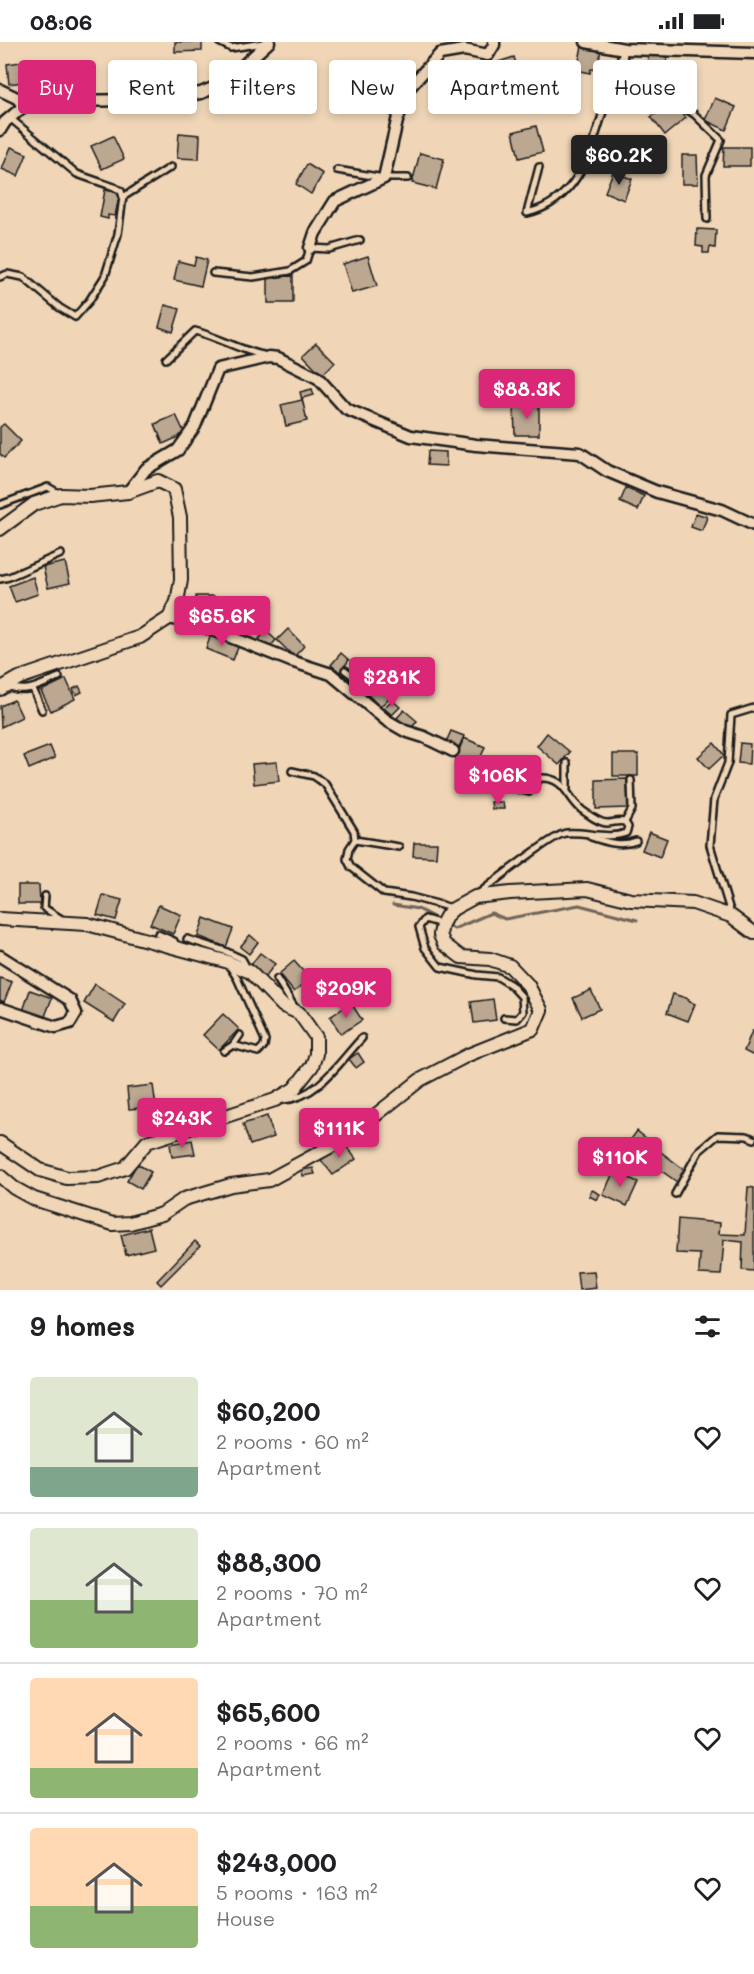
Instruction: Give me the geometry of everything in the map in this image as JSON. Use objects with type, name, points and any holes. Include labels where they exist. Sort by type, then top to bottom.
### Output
[{"type":"street","points":[[96,101],[146,100],[201,93],[223,84],[267,42]]},
{"type":"street","points":[[310,248],[315,232],[335,201],[384,178],[397,121],[408,89],[440,54],[464,50],[488,55],[494,42]]},
{"type":"street","points":[[586,42],[624,49],[754,53]]},
{"type":"street","points":[[0,90],[18,100]]},
{"type":"street","points":[[4,123],[18,111]]},
{"type":"street","points":[[128,492],[146,469],[178,450],[195,426],[218,369],[269,357],[278,358],[318,378],[346,410],[411,436],[476,445],[580,453],[607,471],[657,492],[722,510],[754,525]]},
{"type":"street","points":[[0,529],[34,504],[61,495],[90,496],[128,492],[158,481],[174,489],[180,517],[181,580],[177,602],[169,618],[140,637],[19,678],[3,687]]},
{"type":"street","points":[[169,618],[200,625],[291,661],[331,674],[386,720],[405,731],[453,751]]},
{"type":"street","points":[[0,1176],[14,1188],[34,1199],[113,1224],[130,1223],[162,1214],[184,1199],[231,1185],[269,1179],[348,1137],[420,1080],[468,1055],[533,1029],[541,1010],[528,985],[510,966],[490,959],[460,957],[444,944],[440,935],[447,915],[453,909],[475,897],[587,889],[631,900],[693,903],[731,916],[754,933]]},
{"type":"street","points":[[0,919],[87,924],[225,960],[250,972],[283,1006],[298,1013],[316,1036],[316,1054],[312,1066],[294,1089],[275,1100],[147,1142],[125,1168],[98,1177],[67,1178],[40,1170],[0,1143]]},
{"type":"street","points":[[0,956],[70,1000],[76,1013],[70,1023],[57,1027],[0,1008]]},
{"type":"lane","points":[[219,42],[231,48],[267,42]]},
{"type":"lane","points":[[539,166],[527,213],[556,199],[572,186],[590,154],[624,49]]},
{"type":"lane","points":[[624,49],[623,68],[632,78],[655,89],[694,114],[721,140],[706,176],[707,219]]},
{"type":"lane","points":[[0,277],[7,274],[24,277],[60,308],[75,316],[89,301],[105,276],[118,234],[123,197],[122,191],[114,187],[77,174],[4,123]]},
{"type":"lane","points":[[590,154],[627,167]]},
{"type":"lane","points":[[123,197],[171,167]]},
{"type":"lane","points":[[337,170],[384,178],[408,178]]},
{"type":"lane","points":[[213,273],[253,278],[290,271],[306,261],[310,248],[329,249],[360,240]]},
{"type":"lane","points":[[166,358],[195,331],[247,352],[269,357]]},
{"type":"lane","points":[[0,505],[48,486],[61,495]]},
{"type":"lane","points":[[0,579],[61,554]]},
{"type":"lane","points":[[345,670],[353,676],[362,700]]},
{"type":"lane","points":[[3,687],[22,690],[59,677]]},
{"type":"lane","points":[[33,688],[42,710]]},
{"type":"lane","points":[[731,916],[710,845],[714,799],[728,763],[731,714],[754,708]]},
{"type":"lane","points":[[475,897],[564,832],[618,836],[627,833],[628,827],[625,822],[619,820],[607,823],[581,810],[567,789],[567,763]]},
{"type":"lane","points":[[292,771],[314,776],[325,784],[354,831],[355,840],[349,849],[347,859],[351,867],[384,893],[411,897],[453,909]]},
{"type":"lane","points":[[517,789],[529,792],[540,777],[548,777],[558,781],[567,789]]},
{"type":"lane","points":[[625,822],[632,808],[631,780]]},
{"type":"lane","points":[[581,834],[612,843],[636,842]]},
{"type":"lane","points":[[355,840],[399,847]]},
{"type":"lane","points":[[45,896],[44,908],[70,923]]},
{"type":"lane","points":[[442,924],[425,919],[419,927],[425,948],[440,967],[498,977],[511,985],[522,997],[523,1012],[516,1019],[504,1018]]},
{"type":"lane","points":[[158,934],[174,941],[177,948]]},
{"type":"lane","points":[[187,939],[242,959],[250,972]]},
{"type":"lane","points":[[225,960],[237,978],[265,1040],[264,1046],[258,1052],[233,1045]]},
{"type":"lane","points":[[276,979],[298,1013]]},
{"type":"lane","points":[[224,1051],[233,1045],[240,1035]]},
{"type":"lane","points":[[275,1100],[295,1099],[320,1084],[362,1038]]},
{"type":"lane","points":[[675,1194],[699,1151],[718,1135],[747,1136],[754,1139]]},
{"type":"building","points":[[175,42],[202,42],[202,51],[175,52]]},
{"type":"building","points":[[582,46],[601,50],[599,60],[593,60],[593,69],[590,73],[581,71],[581,60],[579,60]]},
{"type":"building","points":[[648,53],[667,54],[667,60],[648,60]]},
{"type":"building","points":[[259,54],[266,60],[254,60]]},
{"type":"building","points":[[18,62],[18,83],[9,84],[7,64]]},
{"type":"building","points":[[715,98],[736,107],[726,130],[705,120]]},
{"type":"building","points":[[655,114],[683,114],[686,118],[665,135],[651,117]]},
{"type":"building","points":[[536,126],[543,152],[519,158],[513,132]]},
{"type":"building","points":[[179,133],[200,135],[199,159],[177,158]]},
{"type":"building","points":[[113,136],[124,159],[102,169],[91,146]]},
{"type":"building","points":[[11,147],[27,154],[18,176],[2,169]]},
{"type":"building","points":[[724,147],[750,147],[750,166],[723,166]]},
{"type":"building","points":[[420,153],[444,159],[436,189],[412,183]]},
{"type":"building","points":[[682,155],[697,155],[698,184],[682,184]]},
{"type":"building","points":[[307,164],[323,174],[311,194],[296,184]]},
{"type":"building","points":[[613,172],[632,179],[624,200],[605,192]]},
{"type":"building","points":[[105,190],[120,193],[115,216],[108,215],[108,219],[100,217]]},
{"type":"building","points":[[697,229],[716,230],[715,248],[710,247],[709,253],[703,253],[703,247],[696,246]]},
{"type":"building","points":[[368,256],[377,286],[352,293],[343,264]]},
{"type":"building","points":[[196,257],[207,260],[201,286],[174,280],[178,261],[194,265]]},
{"type":"building","points":[[293,276],[293,303],[268,303],[268,277]]},
{"type":"building","points":[[165,305],[180,309],[173,332],[159,327]]},
{"type":"building","points":[[316,343],[335,362],[322,375],[303,355]]},
{"type":"building","points":[[312,389],[314,395],[302,398],[307,421],[286,426],[281,405],[302,400],[300,392]]},
{"type":"building","points":[[539,405],[539,435],[515,435],[514,406]]},
{"type":"building","points":[[176,415],[185,434],[163,444],[155,424]]},
{"type":"building","points":[[4,424],[21,441],[4,458],[0,454],[0,427]]},
{"type":"building","points":[[428,451],[446,452],[446,466],[427,465]]},
{"type":"building","points":[[626,488],[644,496],[638,510],[620,502]]},
{"type":"building","points":[[696,513],[707,517],[702,531],[691,527]]},
{"type":"building","points":[[65,562],[70,583],[48,588],[43,567]]},
{"type":"building","points":[[33,577],[38,594],[15,602],[9,586]]},
{"type":"building","points":[[196,596],[214,596],[214,617],[196,617]]},
{"type":"building","points":[[288,629],[304,646],[294,657],[277,640]]},
{"type":"building","points":[[266,631],[276,640],[269,648],[259,639]]},
{"type":"building","points":[[211,634],[239,645],[233,660],[206,649]]},
{"type":"building","points":[[341,653],[349,660],[340,672],[331,665]]},
{"type":"building","points":[[66,679],[75,699],[51,711],[41,691]]},
{"type":"building","points":[[372,679],[390,697],[380,707],[362,689]]},
{"type":"building","points":[[79,686],[82,692],[76,695],[73,689]]},
{"type":"building","points":[[14,700],[22,717],[1,727],[0,706]]},
{"type":"building","points":[[392,700],[400,707],[392,715],[384,708]]},
{"type":"building","points":[[404,710],[417,721],[410,730],[397,718]]},
{"type":"building","points":[[451,731],[464,736],[459,747],[446,742]]},
{"type":"building","points":[[547,733],[570,752],[559,765],[537,746]]},
{"type":"building","points":[[464,738],[485,747],[476,769],[455,760]]},
{"type":"building","points":[[714,743],[724,755],[709,769],[698,757]]},
{"type":"building","points":[[740,743],[750,744],[749,764],[738,763]]},
{"type":"building","points":[[50,746],[55,758],[29,769],[24,756]]},
{"type":"building","points":[[613,754],[638,754],[638,776],[613,776]]},
{"type":"building","points":[[277,762],[279,781],[254,784],[252,764]]},
{"type":"building","points":[[517,763],[531,766],[527,785],[513,782]]},
{"type":"building","points":[[627,779],[628,808],[596,809],[596,780]]},
{"type":"building","points":[[491,802],[503,802],[504,809],[492,809]]},
{"type":"building","points":[[649,832],[667,839],[660,857],[642,850]]},
{"type":"building","points":[[414,843],[437,843],[436,857],[413,856]]},
{"type":"building","points":[[18,885],[39,885],[40,904],[18,904]]},
{"type":"building","points":[[103,895],[122,900],[116,920],[97,915]]},
{"type":"building","points":[[159,905],[181,915],[173,934],[150,924]]},
{"type":"building","points":[[204,918],[233,929],[226,947],[198,936]]},
{"type":"building","points":[[250,935],[258,942],[249,954],[240,947]]},
{"type":"building","points":[[260,953],[275,964],[265,977],[250,966]]},
{"type":"building","points":[[294,961],[310,979],[294,992],[279,974]]},
{"type":"building","points":[[0,978],[12,982],[4,1002],[0,1000]]},
{"type":"building","points":[[95,984],[125,1004],[114,1022],[84,1003]]},
{"type":"building","points":[[30,990],[52,998],[44,1019],[23,1011]]},
{"type":"building","points":[[591,990],[600,1009],[582,1017],[573,998]]},
{"type":"building","points":[[673,994],[689,999],[688,1001],[695,1004],[688,1021],[667,1013]]},
{"type":"building","points":[[493,999],[496,1020],[474,1023],[471,1002]]},
{"type":"building","points":[[351,1003],[362,1020],[341,1034],[330,1017]]},
{"type":"building","points":[[223,1014],[239,1029],[219,1050],[203,1035]]},
{"type":"building","points":[[754,1031],[754,1056],[744,1051]]},
{"type":"building","points":[[358,1053],[364,1062],[356,1068],[349,1059]]},
{"type":"building","points":[[153,1085],[156,1107],[129,1109],[127,1088]]},
{"type":"building","points":[[267,1116],[274,1137],[250,1145],[243,1124]]},
{"type":"building","points":[[637,1131],[656,1146],[642,1165],[623,1150]]},
{"type":"building","points":[[192,1140],[195,1154],[172,1157],[170,1144]]},
{"type":"building","points":[[344,1143],[356,1159],[333,1175],[321,1160]]},
{"type":"building","points":[[661,1152],[686,1171],[677,1182],[652,1164]]},
{"type":"building","points":[[137,1164],[151,1172],[141,1189],[127,1181]]},
{"type":"building","points":[[313,1168],[315,1174],[303,1176],[302,1170]]},
{"type":"building","points":[[614,1171],[638,1182],[627,1206],[603,1195]]},
{"type":"building","points":[[748,1187],[754,1188],[754,1271],[742,1270],[743,1242],[724,1240],[721,1275],[699,1274],[700,1254],[676,1253],[678,1219],[720,1223],[719,1234],[745,1235]]},
{"type":"building","points":[[592,1190],[600,1194],[597,1200],[589,1196]]},
{"type":"building","points":[[149,1228],[154,1248],[126,1255],[121,1235]]},
{"type":"building","points":[[195,1241],[200,1246],[161,1285],[157,1281]]},
{"type":"building","points":[[594,1271],[596,1288],[579,1290],[577,1272]]},
{"type":"waterway","points":[[393,905],[418,909],[439,920]]},
{"type":"waterway","points":[[445,924],[454,929],[491,913],[505,919],[579,905],[637,920]]}]
